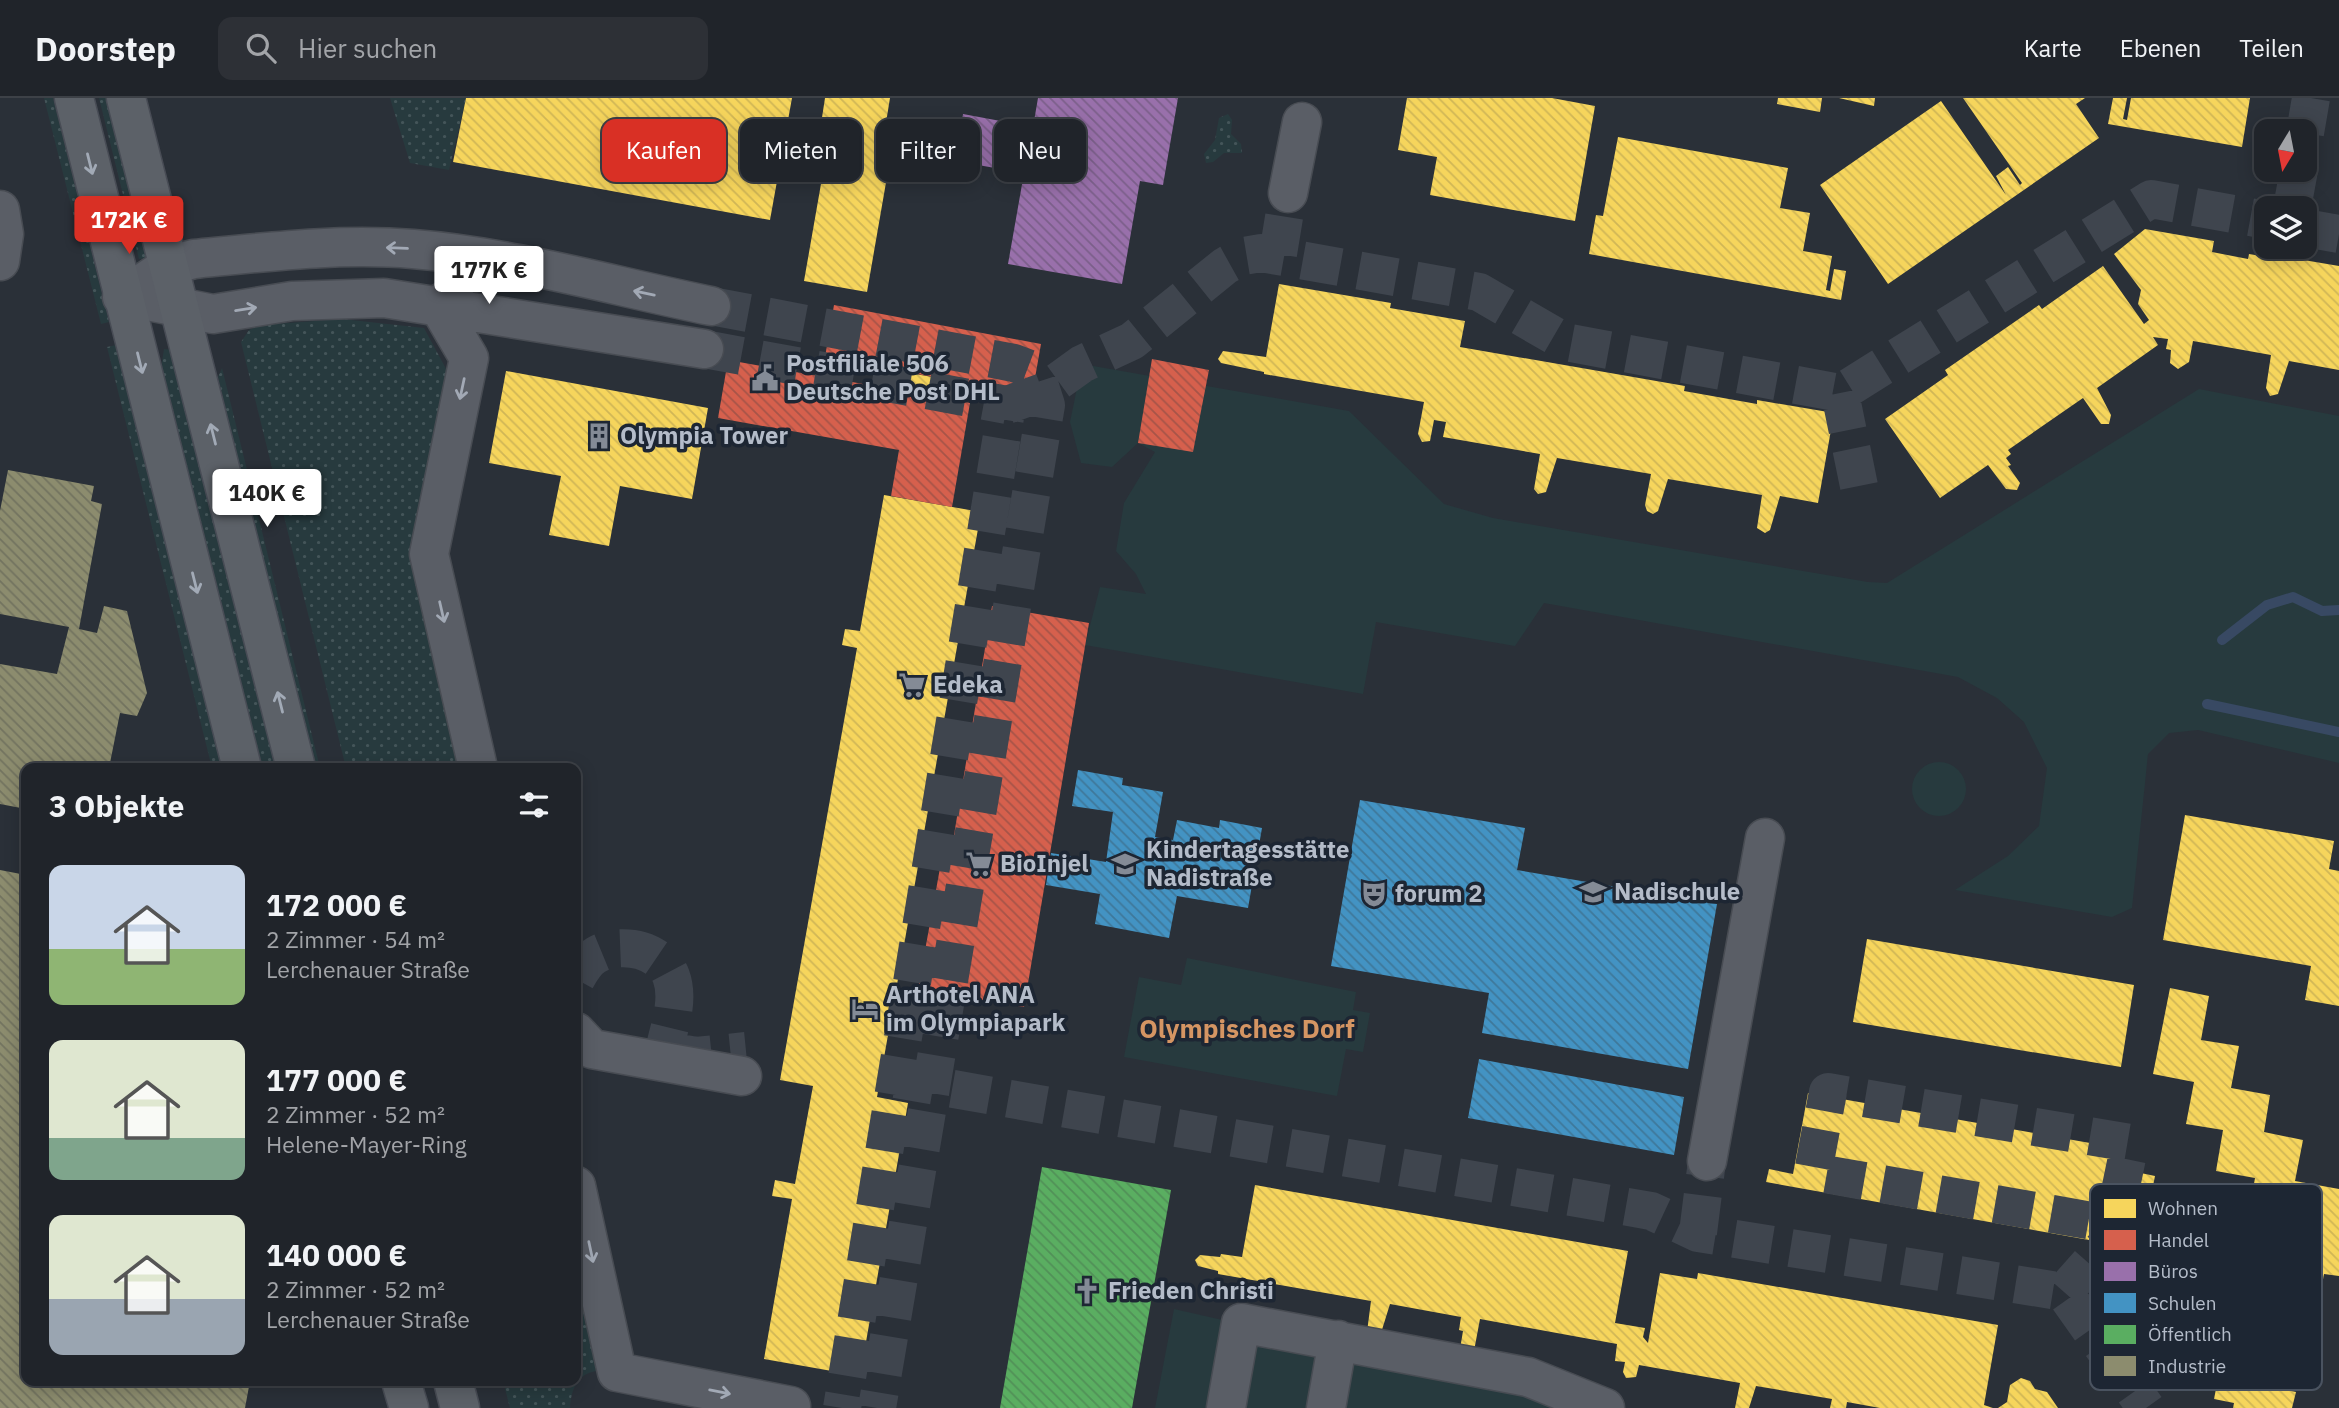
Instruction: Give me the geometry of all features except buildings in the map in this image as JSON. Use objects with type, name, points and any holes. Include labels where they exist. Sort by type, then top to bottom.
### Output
[{"type":"main road","points":[[74,98],[241,763]]},
{"type":"main road","points":[[126,98],[295,763]]},
{"type":"main road","points":[[454,1386],[460,1408]]},
{"type":"street","points":[[1288,193],[1302,122]]},
{"type":"street","points":[[122,297],[170,265],[230,256],[356,246],[414,249],[482,259],[711,306]]},
{"type":"street","points":[[438,305],[465,288],[476,275],[482,259]]},
{"type":"street","points":[[122,297],[180,305],[213,314],[292,301],[384,298],[704,349]]},
{"type":"street","points":[[438,305],[469,358],[429,554],[477,763]]},
{"type":"street","points":[[1707,1161],[1765,838]]},
{"type":"street","points":[[581,1037],[592,1049],[742,1076]]},
{"type":"street","points":[[581,1209],[617,1372],[791,1405],[790,1408]]},
{"type":"street","points":[[1226,1408],[1241,1323],[1528,1377],[1605,1408]]},
{"type":"street","points":[[1326,1408],[1338,1340]]},
{"type":"green space","points":[[44,98],[53,98],[109,322],[101,324]]},
{"type":"green space","points":[[99,98],[107,98],[148,258],[139,259]]},
{"type":"green space","points":[[390,98],[466,98],[449,170],[410,163]]},
{"type":"green space","points":[[1228,114],[1232,120],[1231,134],[1241,144],[1242,153],[1224,153],[1213,162],[1206,163],[1204,154],[1215,140],[1219,118]]},
{"type":"green space","points":[[342,319],[424,328],[451,378],[428,506],[476,763],[345,763],[241,342],[249,330],[261,325]]},
{"type":"green space","points":[[116,345],[223,763],[211,763],[107,347]]},
{"type":"green space","points":[[164,349],[173,350],[278,763],[255,763],[159,381]]},
{"type":"green space","points":[[1082,364],[1349,411],[1444,504],[1493,518],[1868,582],[1887,583],[2199,389],[2339,416],[2339,763],[2198,730],[2169,733],[2148,754],[2132,908],[2112,917],[1955,890],[2008,856],[2039,826],[2047,768],[2024,722],[1997,698],[1958,677],[1544,603],[1515,646],[1376,622],[1363,694],[1085,645],[1100,587],[1146,594],[1136,574],[1116,551],[1124,503],[1155,452],[1138,443],[1112,467],[1081,463],[1070,422]]},
{"type":"green space","points":[[222,368],[319,763],[312,763],[218,377]]},
{"type":"green space","points":[[1939,762],[1958,770],[1966,789],[1958,808],[1939,816],[1920,808],[1912,789],[1920,770]]},
{"type":"green space","points":[[1187,958],[1356,992],[1353,1010],[1370,1013],[1363,1052],[1346,1049],[1337,1096],[1124,1057],[1139,977],[1181,985]]},
{"type":"green space","points":[[581,1295],[596,1371],[581,1378]]},
{"type":"green space","points":[[1174,1309],[1610,1408],[1155,1408]]},
{"type":"green space","points":[[504,1386],[575,1386],[570,1408],[510,1408]]},
{"type":"waterway","points":[[2222,640],[2267,605],[2293,597],[2322,611],[2339,610]]},
{"type":"waterway","points":[[2207,704],[2339,732]]},
{"type":"tunnel","points":[[2307,119],[2311,98]]},
{"type":"tunnel","points":[[2294,196],[2297,182]]},
{"type":"tunnel","points":[[1278,254],[1288,193]]},
{"type":"tunnel","points":[[1007,405],[1043,392],[1082,364],[1132,341],[1225,266],[1243,256],[1261,253],[1479,292],[1565,342],[1840,393],[2151,199],[2254,218]]},
{"type":"tunnel","points":[[2317,230],[2339,234]]},
{"type":"tunnel","points":[[711,306],[1014,363],[1035,371],[1046,405],[877,1408]]},
{"type":"tunnel","points":[[704,349],[1007,405],[842,1408]]},
{"type":"tunnel","points":[[1840,393],[1859,486]]},
{"type":"tunnel","points":[[581,971],[596,955],[616,949],[638,950],[658,959],[671,976],[674,994],[673,1014],[664,1051]]},
{"type":"tunnel","points":[[674,1052],[696,1056],[746,1051]]},
{"type":"tunnel","points":[[896,1079],[1651,1211],[1698,1233],[2064,1292],[2090,1329]]},
{"type":"tunnel","points":[[2090,1221],[1813,1172],[1828,1092],[2130,1143],[2122,1184]]},
{"type":"tunnel","points":[[1698,1233],[1707,1161]]},
{"type":"tunnel","points":[[2064,1292],[2090,1263]]},
{"type":"tunnel","points":[[2133,1390],[2146,1408]]},
{"type":"place","name":"Postfiliale 506 Deutsche Post DHL","points":[[765,378]]},
{"type":"place","name":"Olympia Tower","points":[[599,436]]},
{"type":"place","name":"Edeka","points":[[912,685]]},
{"type":"place","name":"BioInjel","points":[[979,864]]},
{"type":"place","name":"Kindertagesstätte Nadistraße","points":[[1125,864]]},
{"type":"place","name":"Nadischule","points":[[1593,892]]},
{"type":"place","name":"forum 2","points":[[1374,894]]},
{"type":"place","name":"Arthotel ANA im Olympiapark","points":[[865,1009]]},
{"type":"place","name":"Frieden Christi","points":[[1087,1291]]},
{"type":"district","name":"Olympisches Dorf","points":[[1247,1029]]}]
